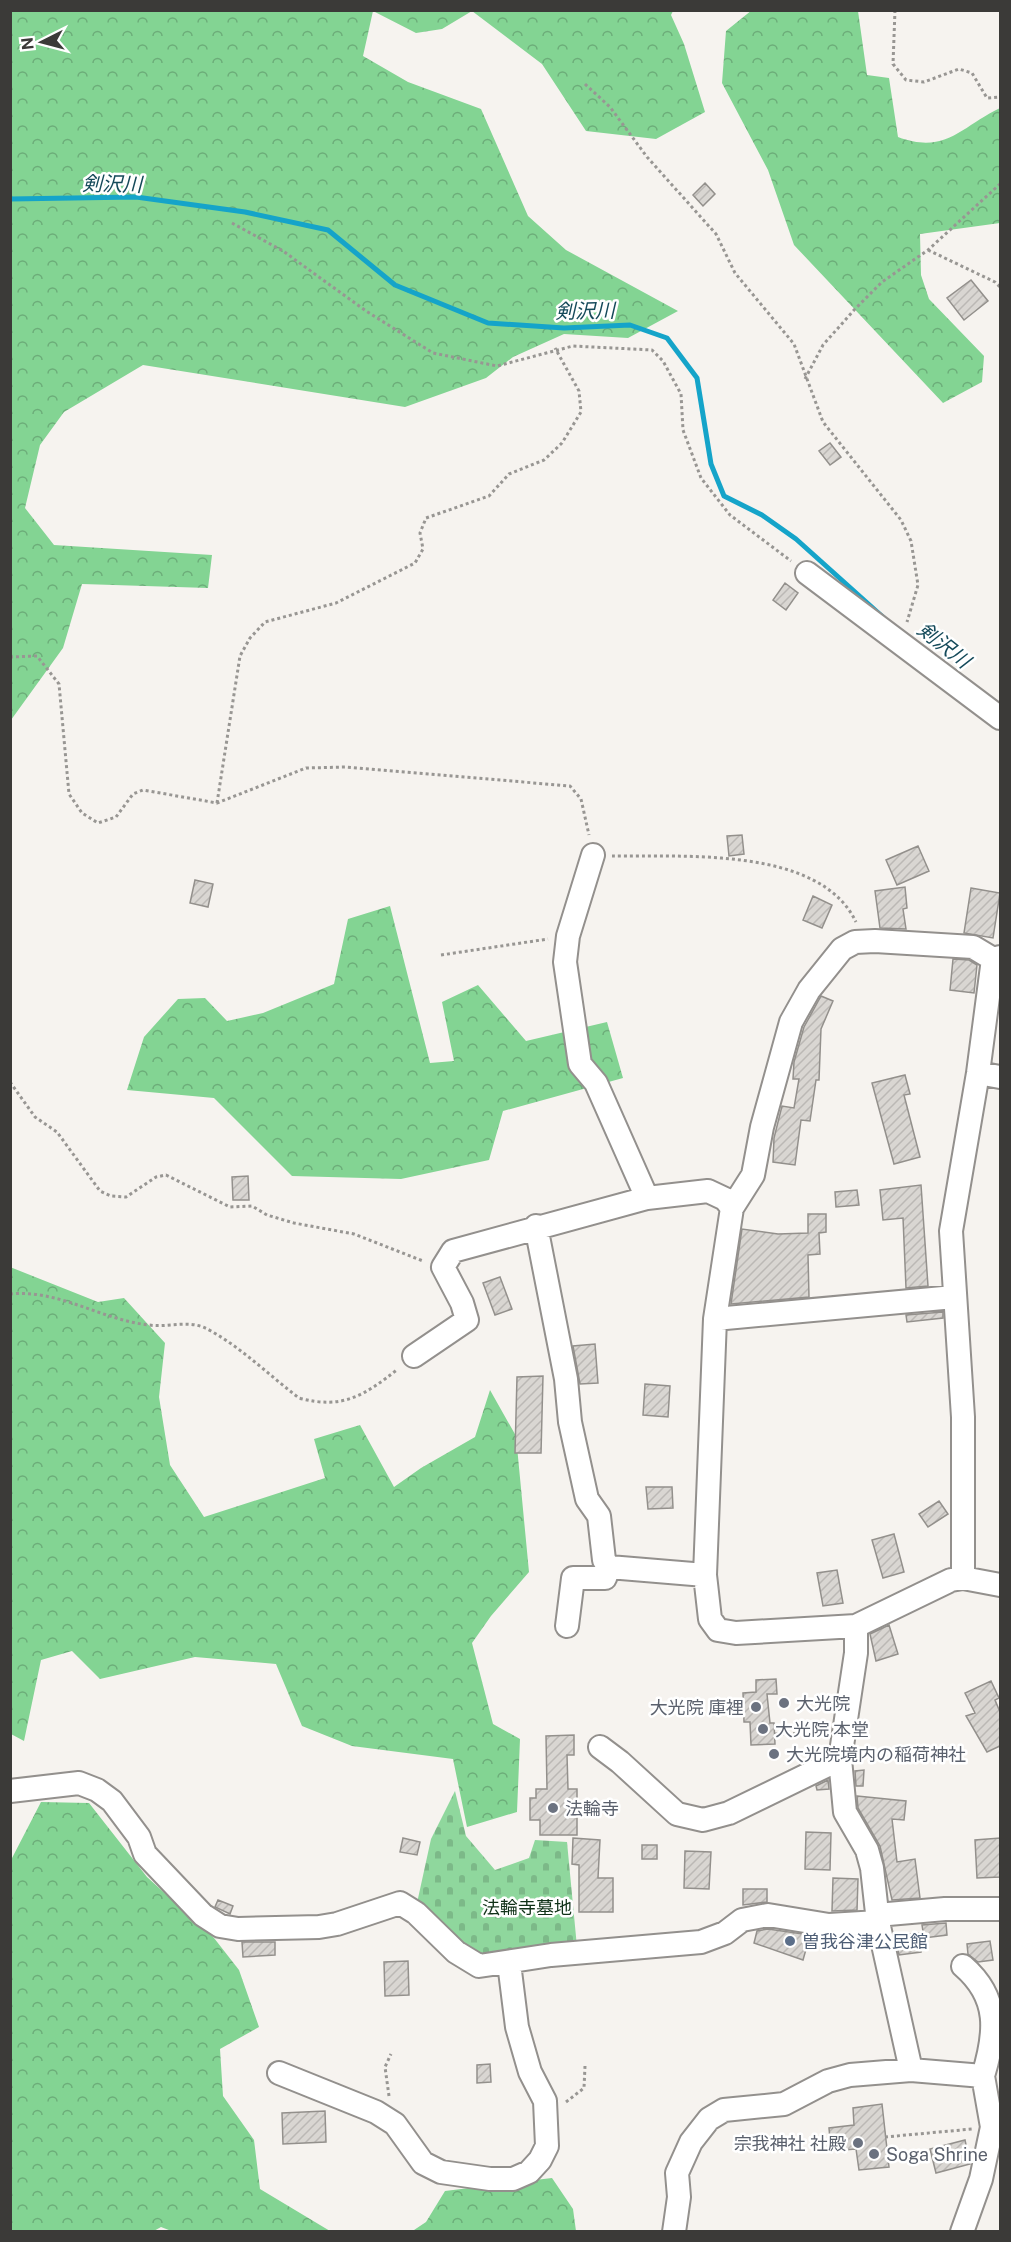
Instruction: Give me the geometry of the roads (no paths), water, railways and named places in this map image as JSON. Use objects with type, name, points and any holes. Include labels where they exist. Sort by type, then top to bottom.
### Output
[{"type":"street","points":[[807,573],[903,637],[1000,718]]},
{"type":"street","points":[[593,855],[568,936],[565,962],[580,1064],[596,1083],[646,1198]]},
{"type":"street","points":[[963,1578],[963,1417],[951,1232],[989,1075],[997,958],[973,947],[865,941],[842,949],[808,990],[791,1022],[762,1127],[753,1175],[732,1208],[715,1319],[705,1575],[710,1619],[718,1630],[736,1634],[856,1626],[951,1580],[963,1578],[1000,1585]]},
{"type":"street","points":[[414,1356],[467,1320],[462,1303],[442,1267],[453,1251],[536,1226],[646,1198],[708,1191],[725,1199],[732,1208]]},
{"type":"street","points":[[536,1226],[566,1379],[570,1422],[587,1499],[599,1516],[604,1560],[609,1567],[705,1575]]},
{"type":"street","points":[[715,1319],[954,1297]]},
{"type":"street","points":[[567,1626],[573,1578],[605,1578],[609,1567]]},
{"type":"street","points":[[856,1626],[856,1653],[840,1759],[845,1812],[867,1851],[872,1868],[877,1918],[911,2070]]},
{"type":"street","points":[[600,1747],[620,1762],[677,1814],[703,1820],[729,1813],[840,1759]]},
{"type":"street","points":[[10,1791],[79,1783],[97,1791],[112,1801],[138,1837],[146,1854],[203,1914],[220,1926],[238,1929],[319,1927],[337,1924],[400,1903],[416,1913],[456,1952],[479,1966],[551,1955],[701,1942],[725,1933],[742,1920],[768,1915],[829,1925],[945,1909],[1000,1909]]},
{"type":"street","points":[[279,2073],[376,2112],[395,2124],[423,2163],[441,2172],[490,2179],[513,2179],[529,2172],[540,2160],[547,2146],[545,2101],[530,2072],[517,2027],[509,1963]]},
{"type":"street","points":[[962,2232],[996,2127],[983,2076],[992,2048],[992,2010],[979,1979],[963,1965]]},
{"type":"street","points":[[674,2232],[679,2197],[677,2173],[691,2142],[709,2119],[724,2110],[784,2104],[828,2081],[850,2075],[911,2070],[983,2076]]},
{"type":"waterway","name":"剣沢川","points":[[10,199],[136,197],[245,212],[328,230],[395,285],[488,323],[564,328],[630,325],[667,338],[697,378],[711,464],[724,496],[762,515],[796,539],[884,618]]},
{"type":"place","name":"大光院","points":[[784,1703]]},
{"type":"place","name":"大光院 庫裡","points":[[756,1707]]},
{"type":"place","name":"大光院 本堂","points":[[763,1729]]},
{"type":"place","name":"大光院境内の稲荷神社","points":[[774,1754]]},
{"type":"place","name":"法輪寺","points":[[553,1808]]},
{"type":"place","name":"曽我谷津公民館","points":[[790,1941]]},
{"type":"place","name":"宗我神社 社殿","points":[[858,2143]]},
{"type":"place","name":"Soga Shrine","points":[[874,2154]]},
{"type":"park label","name":"法輪寺墓地","points":[[527,1907]]}]
